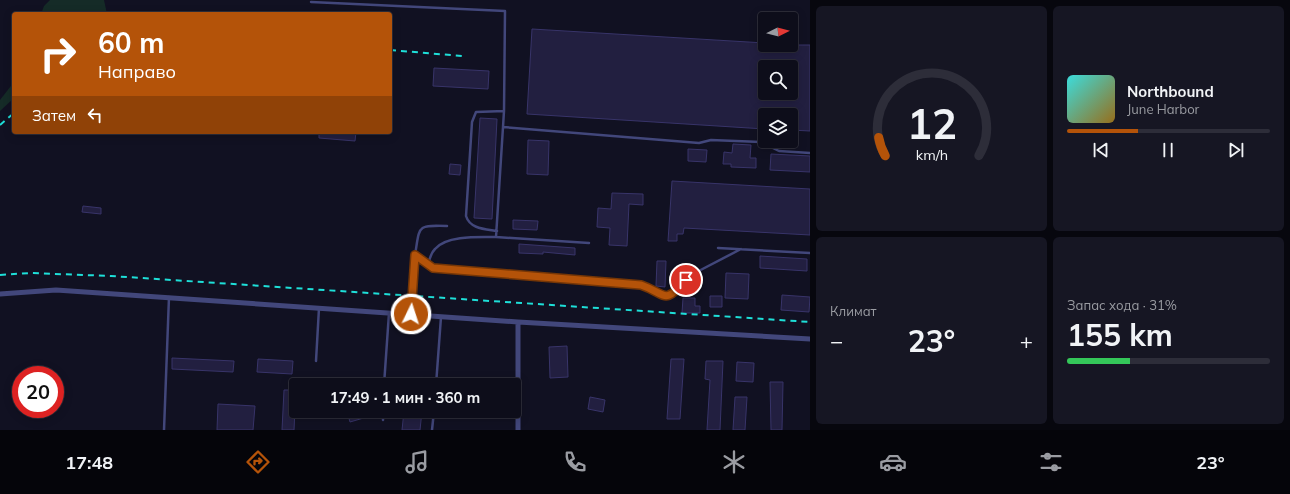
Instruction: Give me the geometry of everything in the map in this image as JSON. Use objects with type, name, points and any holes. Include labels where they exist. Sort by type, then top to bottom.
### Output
[{"type":"street","points":[[0,294],[56,290],[320,307],[518,322],[810,339]]},
{"type":"street","points":[[518,322],[518,430]]},
{"type":"lane","points":[[311,2],[505,11],[504,127],[496,237]]},
{"type":"lane","points":[[497,231],[477,228],[468,221],[466,216],[467,197],[473,117],[476,112],[480,111],[504,111]]},
{"type":"lane","points":[[504,127],[699,143],[711,140],[761,142],[780,151],[810,153]]},
{"type":"lane","points":[[411,314],[415,255],[418,236],[422,227],[425,225],[446,226]]},
{"type":"lane","points":[[428,266],[430,256],[435,248],[444,242],[458,239],[496,237],[589,243]]},
{"type":"lane","points":[[718,248],[810,254]]},
{"type":"lane","points":[[415,255],[428,266],[433,268],[641,285],[660,295],[666,296],[671,295],[691,275],[741,249]]},
{"type":"lane","points":[[164,430],[169,297]]},
{"type":"lane","points":[[316,361],[320,307]]},
{"type":"lane","points":[[385,378],[390,312]]},
{"type":"lane","points":[[437,378],[441,316]]},
{"type":"lane","points":[[432,430],[433,418]]},
{"type":"green space","points":[[50,0],[104,0],[107,12],[42,12],[44,6]]},
{"type":"green space","points":[[12,85],[12,100],[0,111],[0,100]]},
{"type":"building","points":[[532,29],[758,43],[758,52],[798,52],[798,45],[810,45],[810,131],[798,130],[798,108],[758,108],[758,129],[527,114]]},
{"type":"building","points":[[434,68],[489,71],[488,89],[433,86]]},
{"type":"building","points":[[480,118],[497,119],[492,219],[474,218]]},
{"type":"building","points":[[319,134],[356,134],[355,141],[319,138]]},
{"type":"building","points":[[528,140],[549,141],[548,175],[527,174]]},
{"type":"building","points":[[733,144],[751,145],[750,158],[756,158],[756,168],[731,167],[731,164],[723,164],[724,152],[732,153]]},
{"type":"building","points":[[688,149],[707,150],[706,162],[688,161]]},
{"type":"building","points":[[771,154],[810,156],[810,172],[770,170]]},
{"type":"building","points":[[450,164],[461,165],[460,175],[449,174]]},
{"type":"building","points":[[672,181],[810,189],[810,235],[684,228],[683,234],[677,234],[677,241],[668,241]]},
{"type":"building","points":[[612,193],[643,194],[643,205],[629,204],[627,246],[609,245],[610,228],[597,227],[598,208],[611,209]]},
{"type":"building","points":[[83,206],[101,208],[101,214],[82,212]]},
{"type":"building","points":[[513,220],[538,221],[537,230],[513,229]]},
{"type":"building","points":[[519,244],[575,248],[575,255],[543,252],[543,254],[519,253]]},
{"type":"building","points":[[760,256],[807,259],[807,271],[760,268]]},
{"type":"building","points":[[657,261],[666,261],[665,287],[656,286]]},
{"type":"building","points":[[726,273],[749,274],[748,299],[725,298]]},
{"type":"building","points":[[782,295],[810,297],[809,312],[781,310]]},
{"type":"building","points":[[710,296],[722,296],[722,307],[710,307]]},
{"type":"building","points":[[683,298],[695,298],[695,306],[700,306],[700,313],[682,313]]},
{"type":"building","points":[[567,346],[568,377],[550,378],[549,347]]},
{"type":"building","points":[[172,358],[234,361],[233,372],[172,369]]},
{"type":"building","points":[[258,359],[293,361],[292,374],[257,372]]},
{"type":"building","points":[[671,359],[684,359],[680,419],[667,419]]},
{"type":"building","points":[[706,361],[723,361],[720,430],[707,430],[710,380],[705,379]]},
{"type":"building","points":[[737,362],[754,363],[753,382],[736,381]]},
{"type":"building","points":[[770,382],[783,382],[782,430],[771,430]]},
{"type":"building","points":[[284,390],[289,390],[289,418],[295,418],[294,430],[282,430]]},
{"type":"building","points":[[590,397],[605,400],[603,412],[588,409]]},
{"type":"building","points":[[735,397],[747,397],[745,430],[733,430]]},
{"type":"building","points":[[218,404],[255,406],[253,430],[217,430]]},
{"type":"building","points":[[349,418],[364,418],[350,422]]},
{"type":"building","points":[[403,418],[421,418],[420,430],[402,430]]},
{"type":"railway","points":[[392,50],[462,56]]},
{"type":"railway","points":[[0,125],[12,115]]},
{"type":"railway","points":[[0,275],[30,273],[111,276],[810,322]]},
{"type":"route","points":[[411,314],[415,255],[428,266],[433,268],[641,285],[660,295],[666,296],[675,292],[686,280]]}]
